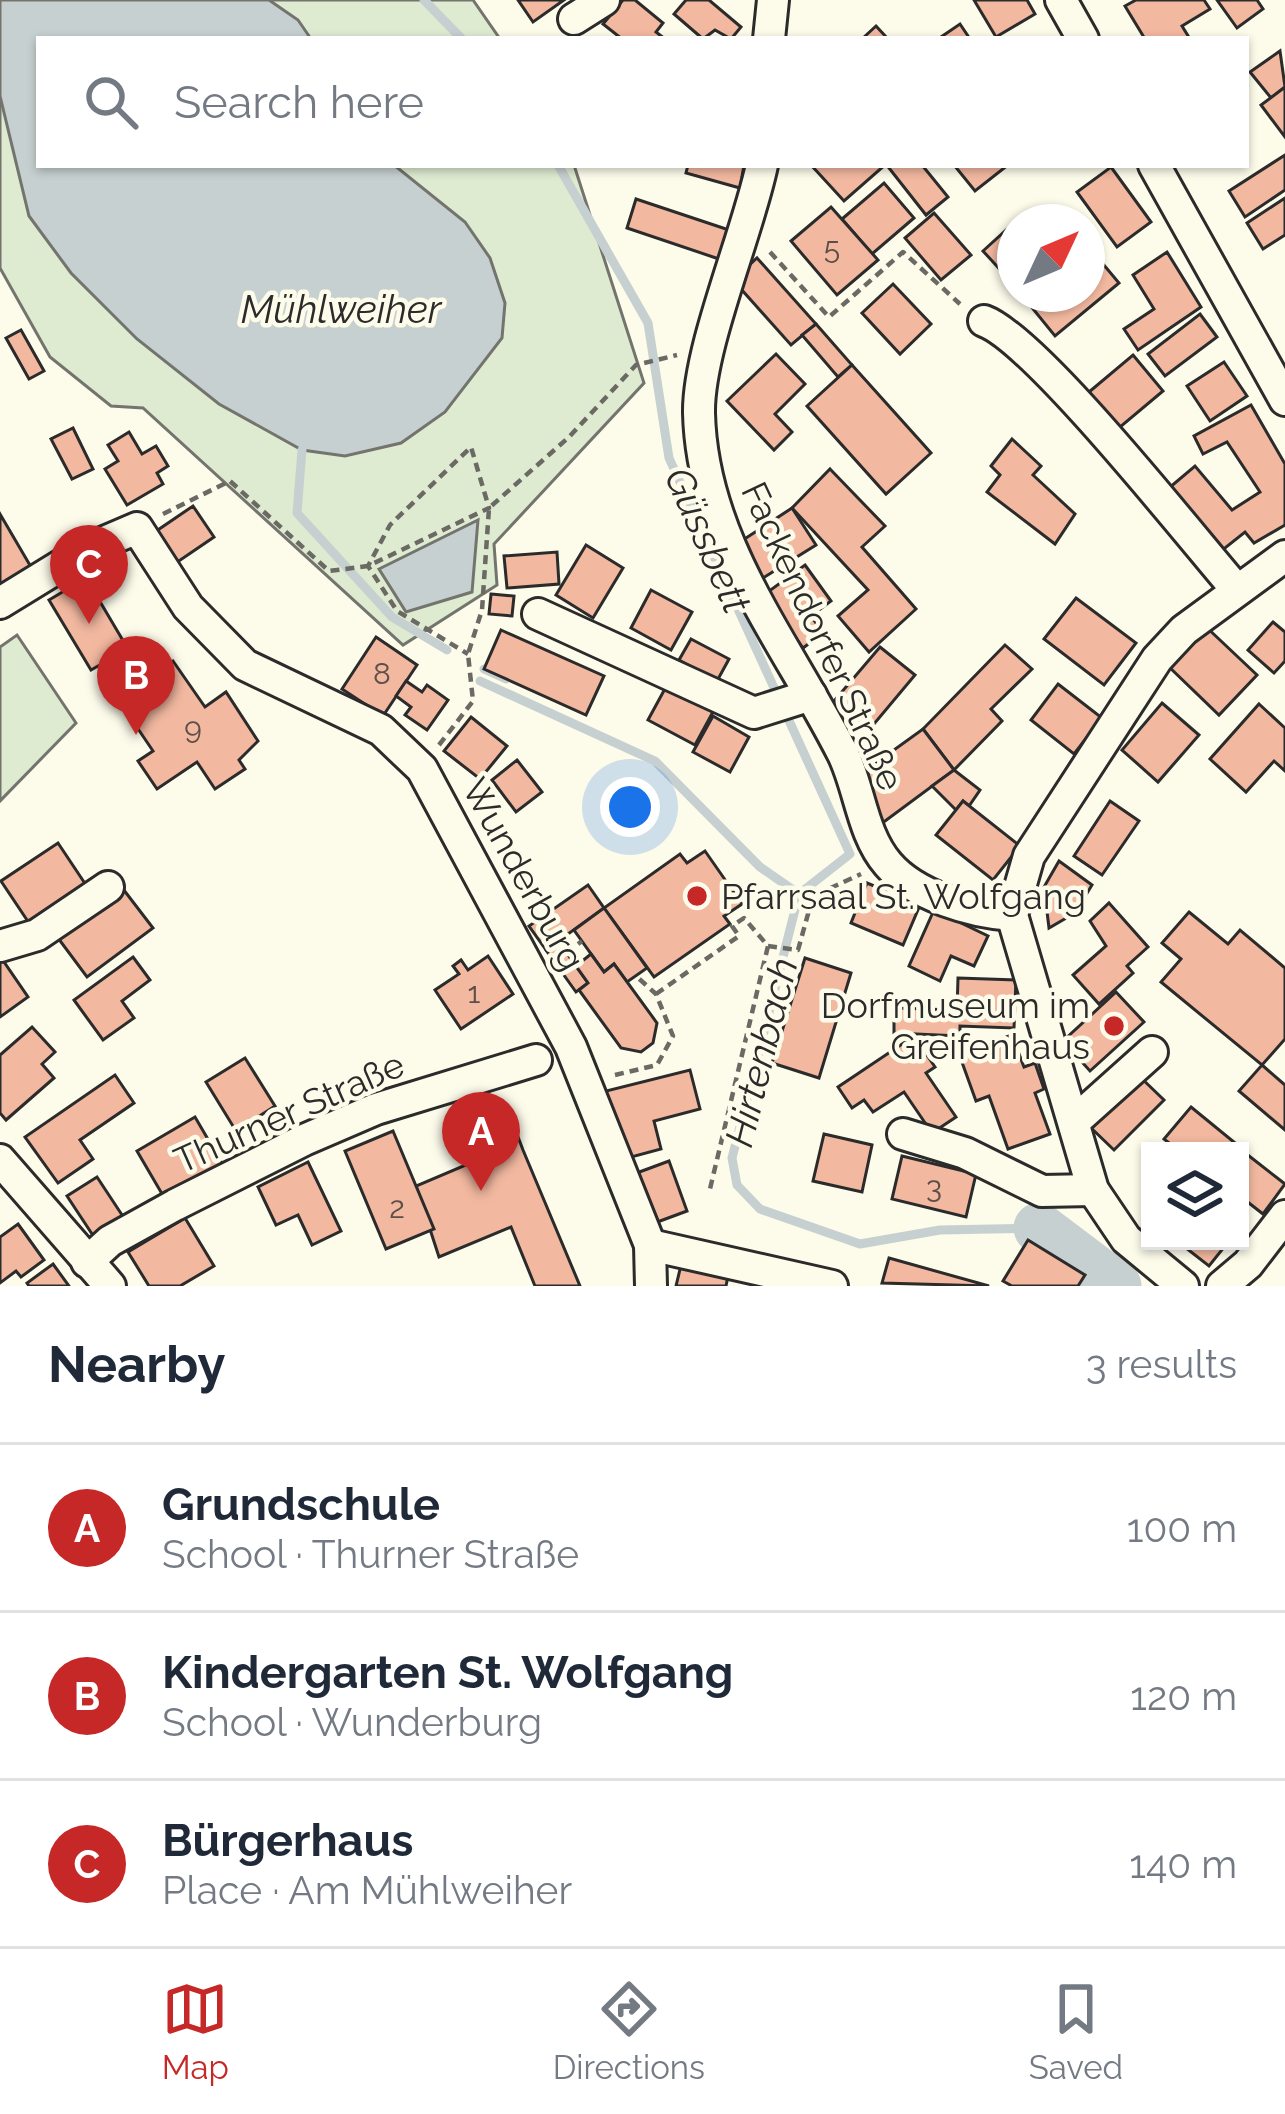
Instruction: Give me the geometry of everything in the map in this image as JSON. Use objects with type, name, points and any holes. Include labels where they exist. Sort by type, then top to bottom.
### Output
[{"type":"street","points":[[574,19],[604,0]]},
{"type":"street","points":[[769,36],[773,0]]},
{"type":"street","points":[[1061,0],[1074,36]]},
{"type":"street","name":"Fackendorfer Straße","points":[[761,168],[748,228],[707,357],[699,405],[701,455],[717,520],[846,759],[873,840],[903,880]]},
{"type":"street","points":[[1156,168],[1285,400]]},
{"type":"street","points":[[984,321],[1003,328],[1032,358],[1237,590]]},
{"type":"street","points":[[0,603],[88,549],[137,528]]},
{"type":"street","name":"Wunderburg","points":[[137,528],[188,608],[245,665],[380,730],[422,769],[485,879],[586,1082],[650,1245],[651,1286]]},
{"type":"street","points":[[1183,1286],[1126,1239],[1093,1190],[1012,915],[1029,856],[1157,659],[1184,630],[1285,556]]},
{"type":"street","points":[[538,614],[754,713],[811,695]]},
{"type":"street","points":[[903,880],[978,913],[1012,915]]},
{"type":"street","points":[[0,946],[37,935],[108,887]]},
{"type":"street","points":[[1075,1121],[1152,1052]]},
{"type":"street","name":"Thurner Straße","points":[[87,1262],[159,1214],[304,1140],[376,1109],[536,1060]]},
{"type":"street","points":[[904,1134],[965,1153],[1042,1191],[1093,1190]]},
{"type":"street","points":[[0,1160],[110,1286]]},
{"type":"street","points":[[1222,1286],[1248,1264],[1285,1216]]},
{"type":"street","points":[[650,1245],[832,1286]]},
{"type":"path","points":[[748,228],[829,317],[903,252],[939,291],[984,321]]},
{"type":"path","points":[[137,528],[230,481],[329,572],[368,566],[489,508],[569,436],[636,365],[679,355]]},
{"type":"path","points":[[368,566],[390,525],[471,447],[489,508],[482,610],[467,653],[472,701],[422,769]]},
{"type":"path","points":[[368,566],[397,611],[467,653]]},
{"type":"path","points":[[768,946],[797,950],[813,896],[865,872],[903,880]]},
{"type":"path","points":[[656,994],[739,937],[732,926],[744,918],[768,946],[709,1193]]},
{"type":"path","points":[[566,953],[582,941]]},
{"type":"path","points":[[586,1082],[657,1065],[673,1036],[656,994],[636,976]]},
{"type":"green space","points":[[0,0],[473,0],[498,36],[36,36],[36,168],[575,168],[644,383],[494,544],[497,585],[403,645],[143,408],[111,406],[50,357],[0,268]]},
{"type":"green space","points":[[17,635],[76,723],[0,801],[0,647]]},
{"type":"water","name":"Mühlweiher","points":[[0,0],[269,0],[298,20],[309,36],[36,36],[36,168],[398,168],[465,222],[490,258],[505,303],[502,338],[445,412],[401,443],[345,456],[302,450],[219,404],[137,339],[71,273],[29,216],[0,96]]},
{"type":"water","points":[[478,520],[472,592],[406,612],[379,569]]},
{"type":"building","points":[[518,0],[564,0],[533,22]]},
{"type":"building","points":[[623,0],[635,0],[663,23],[656,32],[661,36],[618,36],[603,24]]},
{"type":"building","points":[[686,0],[709,0],[741,27],[734,36],[715,30],[700,36],[674,14]]},
{"type":"building","points":[[974,0],[1027,0],[1035,14],[995,36]]},
{"type":"building","points":[[1136,0],[1204,0],[1210,9],[1182,26],[1188,36],[1143,36],[1125,6]]},
{"type":"building","points":[[1217,0],[1257,0],[1263,9],[1237,28]]},
{"type":"building","points":[[960,24],[968,36],[942,36]]},
{"type":"building","points":[[876,26],[885,36],[865,36]]},
{"type":"building","points":[[1280,51],[1285,87],[1271,98],[1250,72]]},
{"type":"building","points":[[1285,87],[1285,137],[1261,105]]},
{"type":"building","points":[[1285,155],[1285,190],[1245,217],[1229,191]]},
{"type":"building","points":[[687,168],[743,168],[740,188],[686,173]]},
{"type":"building","points":[[814,168],[882,168],[844,201]]},
{"type":"building","points":[[889,168],[924,168],[948,197],[926,215]]},
{"type":"building","points":[[956,168],[1004,168],[975,191]]},
{"type":"building","points":[[1112,168],[1151,222],[1117,247],[1105,230],[1105,204],[1086,204],[1077,192]]},
{"type":"building","points":[[884,183],[914,218],[872,254],[842,219]]},
{"type":"building","points":[[1285,198],[1285,235],[1263,249],[1247,223]]},
{"type":"building","points":[[636,199],[732,231],[722,260],[627,228]]},
{"type":"building","points":[[831,207],[878,260],[837,295],[791,241]]},
{"type":"building","points":[[934,213],[971,255],[941,280],[905,238]]},
{"type":"building","points":[[997,238],[997,266],[983,251]]},
{"type":"building","points":[[1167,252],[1201,307],[1138,350],[1124,329],[1154,309],[1133,275]]},
{"type":"building","points":[[757,258],[816,324],[791,345],[733,280]]},
{"type":"building","points":[[1105,266],[1119,283],[1105,295]]},
{"type":"building","points":[[893,284],[931,324],[900,354],[862,313]]},
{"type":"building","points":[[1036,312],[1084,312],[1055,336]]},
{"type":"building","points":[[1200,314],[1217,337],[1165,376],[1148,354]]},
{"type":"building","points":[[816,324],[852,365],[838,377],[802,335]]},
{"type":"building","points":[[21,330],[44,371],[29,379],[6,338]]},
{"type":"building","points":[[776,354],[805,384],[775,414],[792,432],[774,450],[727,401]]},
{"type":"building","points":[[1133,355],[1163,391],[1119,428],[1089,392]]},
{"type":"building","points":[[1224,362],[1247,396],[1210,421],[1187,386]]},
{"type":"building","points":[[852,365],[931,453],[886,494],[807,406]]},
{"type":"building","points":[[1251,405],[1285,464],[1285,525],[1254,543],[1245,532],[1220,552],[1169,488],[1195,466],[1232,510],[1260,492],[1227,442],[1203,454],[1194,436]]},
{"type":"building","points":[[73,428],[93,469],[72,479],[51,439]]},
{"type":"building","points":[[129,432],[142,454],[156,446],[168,466],[157,473],[163,484],[127,505],[105,469],[118,461],[108,445]]},
{"type":"building","points":[[1012,439],[1041,466],[1033,475],[1075,514],[1055,544],[987,492],[1000,475],[991,466]]},
{"type":"building","points":[[830,469],[885,526],[862,547],[916,609],[869,652],[838,616],[868,590],[792,508]]},
{"type":"building","points":[[193,506],[214,537],[173,565],[152,534]]},
{"type":"building","points":[[792,508],[816,545],[763,578],[740,542]]},
{"type":"building","points":[[0,514],[31,567],[0,585]]},
{"type":"building","points":[[586,545],[623,568],[593,618],[556,595]]},
{"type":"building","points":[[557,552],[559,584],[507,588],[504,556]]},
{"type":"building","points":[[805,565],[831,601],[811,616],[823,633],[803,648],[765,594]]},
{"type":"building","points":[[86,578],[128,649],[91,670],[49,600]]},
{"type":"building","points":[[651,590],[692,612],[671,650],[631,628]]},
{"type":"building","points":[[491,594],[514,596],[512,616],[489,614]]},
{"type":"building","points":[[1076,598],[1136,643],[1104,685],[1044,639]]},
{"type":"building","points":[[1273,622],[1285,632],[1285,661],[1274,673],[1248,650]]},
{"type":"building","points":[[1203,624],[1257,675],[1219,715],[1166,664]]},
{"type":"building","points":[[501,630],[604,676],[586,715],[484,669]]},
{"type":"building","points":[[376,637],[417,665],[383,716],[342,689]]},
{"type":"building","points":[[691,639],[729,659],[717,681],[679,660]]},
{"type":"building","points":[[1005,645],[1032,669],[991,709],[1002,721],[954,770],[923,729]]},
{"type":"building","points":[[880,647],[915,675],[869,730],[834,701]]},
{"type":"building","points":[[173,661],[205,707],[226,692],[258,741],[239,760],[245,769],[215,789],[197,762],[157,789],[138,761],[153,751],[128,714],[159,693],[148,677]]},
{"type":"building","points":[[406,681],[422,692],[427,685],[448,700],[427,730],[405,715],[411,707],[396,696]]},
{"type":"building","points":[[1058,684],[1102,718],[1074,754],[1031,720]]},
{"type":"building","points":[[667,685],[714,710],[695,745],[648,720]]},
{"type":"building","points":[[1162,703],[1199,735],[1158,782],[1122,750]]},
{"type":"building","points":[[1259,704],[1285,728],[1285,771],[1274,761],[1246,792],[1210,759]]},
{"type":"building","points":[[713,716],[749,737],[730,772],[693,752]]},
{"type":"building","points":[[471,717],[507,746],[480,779],[444,751]]},
{"type":"building","points":[[923,729],[954,770],[877,827],[862,773]]},
{"type":"building","points":[[517,760],[542,792],[516,812],[492,780]]},
{"type":"building","points":[[954,770],[980,790],[969,806],[963,801],[956,810],[932,786]]},
{"type":"building","points":[[963,801],[1020,846],[993,880],[936,835]]},
{"type":"building","points":[[1110,801],[1139,821],[1102,875],[1074,856]]},
{"type":"building","points":[[58,843],[86,885],[29,923],[1,881]]},
{"type":"building","points":[[705,851],[742,904],[724,916],[730,924],[654,977],[604,908],[680,854],[687,863]]},
{"type":"building","points":[[1059,861],[1092,885],[1075,913],[1049,928],[1044,887]]},
{"type":"building","points":[[867,883],[920,905],[903,945],[851,923]]},
{"type":"building","points":[[120,885],[153,928],[87,977],[55,934]]},
{"type":"building","points":[[588,885],[604,908],[546,950],[529,926]]},
{"type":"building","points":[[1109,903],[1148,947],[1127,966],[1133,973],[1099,1004],[1073,975],[1106,946],[1090,921]]},
{"type":"building","points":[[604,908],[647,968],[627,982],[614,964],[604,972],[574,930]]},
{"type":"building","points":[[934,910],[988,936],[974,966],[951,956],[940,981],[909,966]]},
{"type":"building","points":[[1189,912],[1228,944],[1240,930],[1285,968],[1285,1039],[1262,1065],[1161,982],[1181,959],[1162,943]]},
{"type":"building","points":[[558,941],[588,983],[576,992],[546,950]]},
{"type":"building","points":[[591,954],[604,972],[614,964],[657,1023],[653,1043],[641,1052],[621,1048],[579,990],[588,983],[576,966]]},
{"type":"building","points":[[0,956],[28,997],[0,1017]]},
{"type":"building","points":[[488,956],[513,994],[461,1029],[435,990],[459,974],[453,966],[461,960],[468,970]]},
{"type":"building","points":[[133,957],[150,980],[122,1001],[134,1018],[103,1040],[74,1000]]},
{"type":"building","points":[[805,958],[851,973],[819,1078],[772,1063]]},
{"type":"building","points":[[958,978],[1016,980],[1014,1028],[960,1026],[960,1036],[894,1033],[894,1008],[957,1010]]},
{"type":"building","points":[[1116,992],[1144,1022],[1090,1071],[1063,1041]]},
{"type":"building","points":[[32,1027],[55,1052],[42,1064],[54,1078],[6,1120],[0,1113],[0,1055]]},
{"type":"building","points":[[1012,1035],[1024,1067],[1035,1063],[1044,1089],[1035,1093],[1050,1134],[1008,1149],[989,1096],[976,1101],[959,1054]]},
{"type":"building","points":[[914,1036],[935,1067],[926,1073],[956,1117],[932,1133],[904,1092],[873,1112],[864,1100],[852,1108],[838,1087]]},
{"type":"building","points":[[245,1058],[275,1106],[236,1131],[206,1082]]},
{"type":"building","points":[[1262,1065],[1285,1085],[1285,1130],[1239,1091]]},
{"type":"building","points":[[690,1070],[700,1109],[654,1121],[661,1149],[624,1159],[606,1091]]},
{"type":"building","points":[[1137,1074],[1164,1100],[1114,1150],[1087,1124]]},
{"type":"building","points":[[115,1075],[134,1103],[80,1140],[93,1159],[58,1183],[25,1137]]},
{"type":"building","points":[[1191,1107],[1234,1142],[1168,1142],[1164,1139]]},
{"type":"building","points":[[195,1117],[223,1165],[165,1199],[137,1151]]},
{"type":"building","points":[[512,1121],[580,1286],[535,1286],[511,1227],[439,1257],[416,1186],[473,1162],[464,1141]]},
{"type":"building","points":[[393,1131],[434,1229],[386,1249],[345,1151]]},
{"type":"building","points":[[824,1134],[872,1145],[862,1192],[813,1181]]},
{"type":"building","points":[[902,1156],[976,1174],[966,1217],[892,1199]]},
{"type":"building","points":[[1249,1156],[1285,1184],[1263,1214],[1249,1203]]},
{"type":"building","points":[[669,1161],[687,1211],[652,1224],[634,1174]]},
{"type":"building","points":[[308,1162],[341,1231],[312,1245],[298,1215],[276,1225],[258,1187]]},
{"type":"building","points":[[97,1177],[126,1221],[96,1240],[67,1196]]},
{"type":"building","points":[[185,1218],[214,1266],[180,1286],[149,1286],[128,1252]]},
{"type":"building","points":[[18,1224],[44,1260],[21,1277],[16,1271],[0,1283],[0,1237]]},
{"type":"building","points":[[1028,1240],[1085,1275],[1078,1286],[1012,1286],[1003,1281]]},
{"type":"building","points":[[1189,1250],[1222,1250],[1209,1266]]},
{"type":"building","points":[[889,1258],[989,1286],[882,1283]]},
{"type":"building","points":[[682,1261],[729,1271],[726,1286],[676,1286]]},
{"type":"building","points":[[53,1264],[69,1286],[29,1286],[27,1283]]},
{"type":"waterway","name":"Güssbett","points":[[424,0],[459,36]]},
{"type":"waterway","name":"Güssbett","points":[[560,168],[648,323],[669,458],[850,854],[799,894]]},
{"type":"waterway","name":"Hirtenbach","points":[[302,450],[297,513],[392,617],[447,650]]},
{"type":"waterway","points":[[484,669],[506,679]]},
{"type":"waterway","name":"Hirtenbach","points":[[480,681],[655,761],[760,867],[799,894]]},
{"type":"waterway","name":"Hirtenbach","points":[[799,894],[732,1158],[737,1185],[760,1209],[860,1244],[940,1230],[1039,1228]]},
{"type":"waterway","name":"Hirtenbach","points":[[1039,1228],[1116,1286]]},
{"type":"place","name":"Bürgerhaus","points":[[89,624]]},
{"type":"place","name":"Kindergarten St. Wolfgang","points":[[136,735]]},
{"type":"place","name":"Pfarrsaal St. Wolfgang","points":[[697,896]]},
{"type":"place","name":"Dorfmuseum im Greifenhaus","points":[[1114,1026]]},
{"type":"place","name":"Grundschule","points":[[481,1191]]}]
